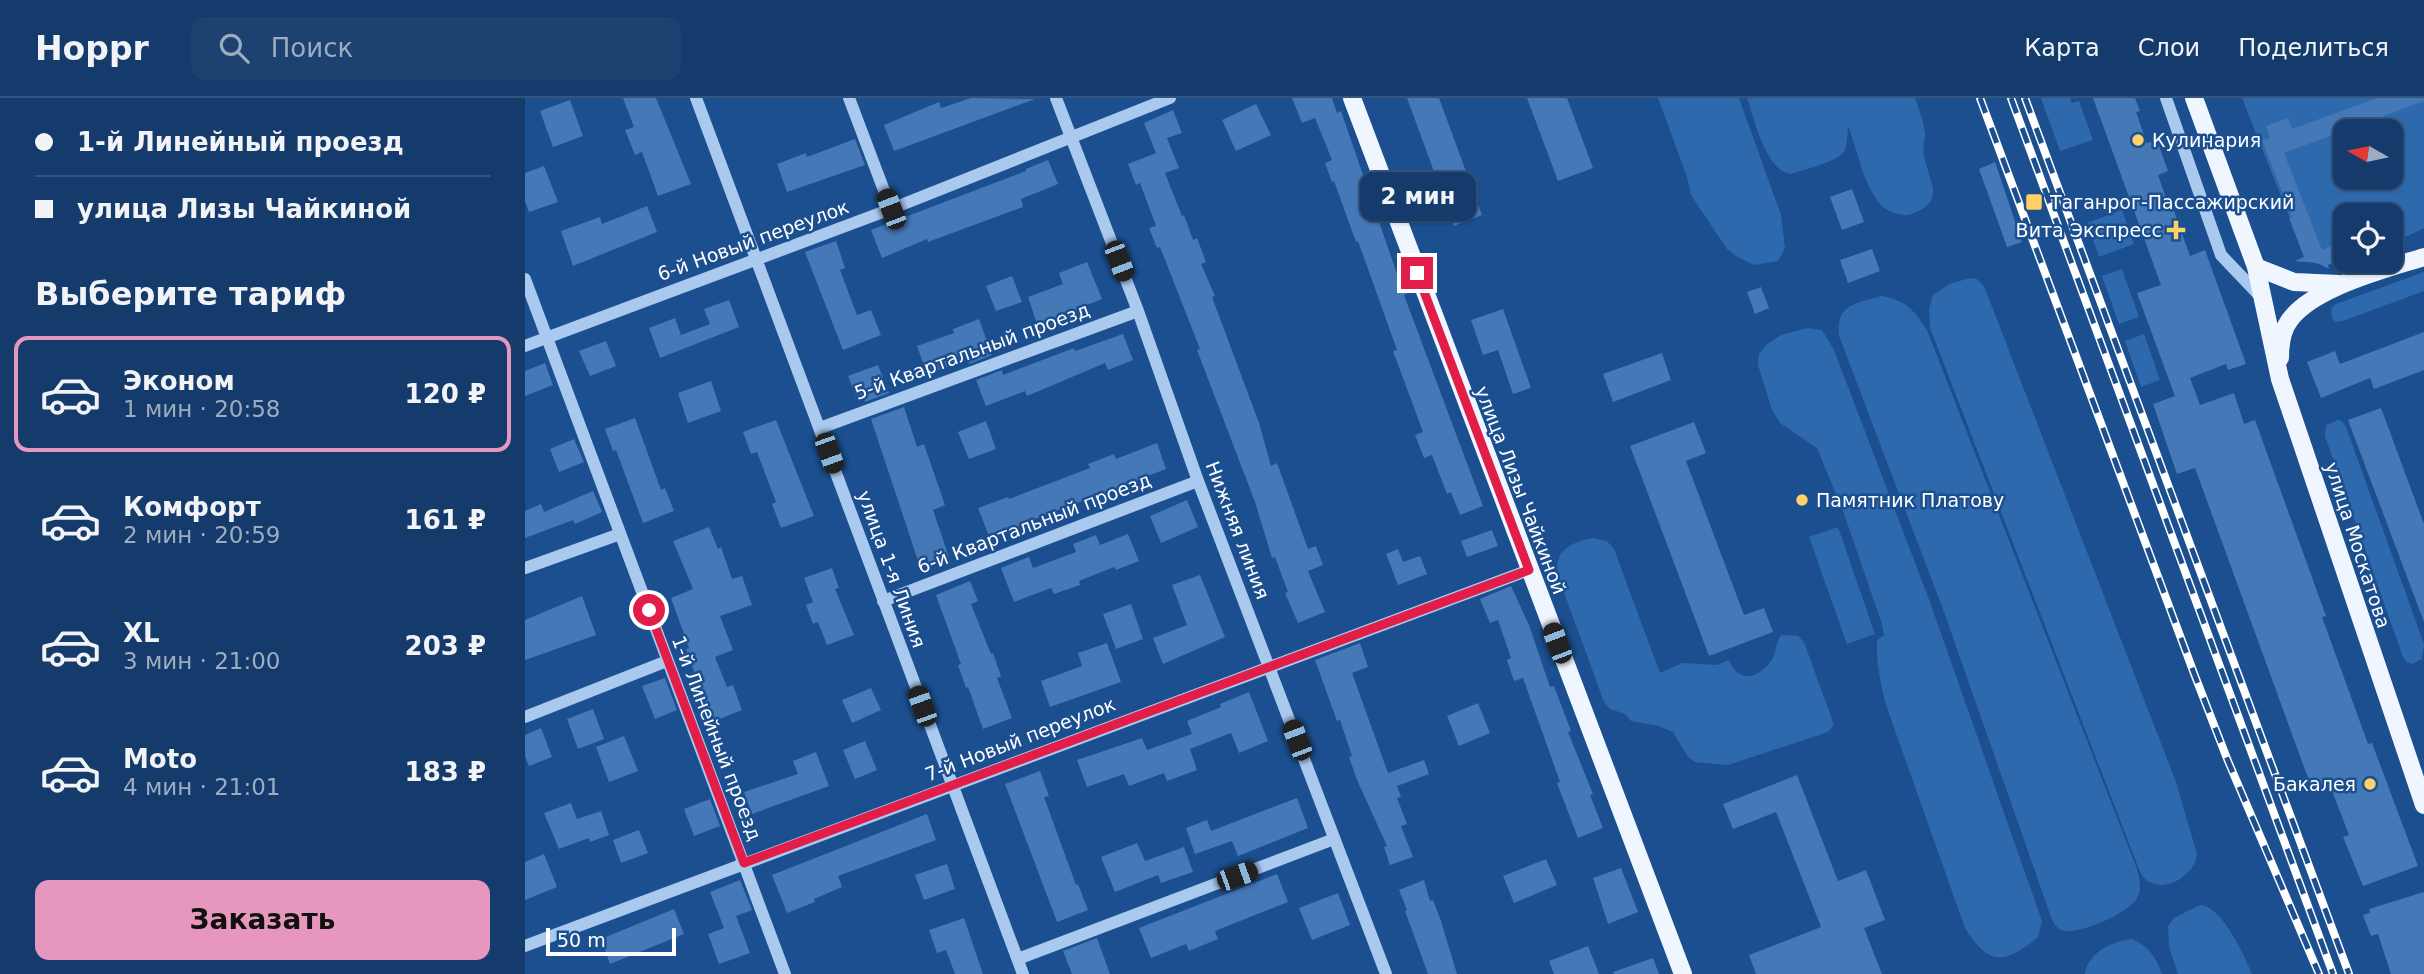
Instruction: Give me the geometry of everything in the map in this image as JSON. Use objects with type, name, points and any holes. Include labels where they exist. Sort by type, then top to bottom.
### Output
[{"type":"main road","name":"улица Лизы Чайкиной","points":[[1352,98],[1683,974]]},
{"type":"main road","name":"улица Москатова","points":[[2194,98],[2256,267],[2260,296],[2280,379],[2424,805]]},
{"type":"main road","points":[[2280,379],[2281,341],[2290,320],[2305,307],[2342,284],[2424,257]]},
{"type":"main road","points":[[2256,267],[2294,282],[2342,284]]},
{"type":"street","name":"улица 1-я Линия","points":[[696,98],[1023,974]]},
{"type":"street","points":[[849,98],[891,209]]},
{"type":"street","name":"Нижняя линия","points":[[1056,98],[1138,311],[1198,481],[1386,974]]},
{"type":"street","name":"6-й Новый переулок","points":[[525,346],[891,209],[1170,98]]},
{"type":"street","points":[[2166,98],[2221,255],[2260,296]]},
{"type":"street","points":[[2221,255],[2256,267]]},
{"type":"street","name":"1-й Линейный проезд","points":[[525,278],[785,974]]},
{"type":"street","name":"5-й Квартальный проезд","points":[[820,428],[1138,311]]},
{"type":"street","name":"6-й Квартальный проезд","points":[[883,601],[1198,481]]},
{"type":"street","points":[[525,568],[620,534]]},
{"type":"street","name":"7-й Новый переулок","points":[[525,946],[1529,570]]},
{"type":"street","points":[[525,717],[667,661]]},
{"type":"street","points":[[1017,959],[1334,839]]},
{"type":"shaded area","points":[[1658,98],[1739,98],[1781,215],[1785,248],[1778,261],[1754,265],[1727,249],[1691,195]]},
{"type":"shaded area","points":[[1747,98],[1915,98],[1924,126],[1923,153],[1932,182],[1932,197],[1929,203],[1923,209],[1908,215],[1897,214],[1882,206],[1870,189],[1848,126],[1846,147],[1839,156],[1791,174],[1782,170],[1774,164],[1762,143]]},
{"type":"shaded area","points":[[2041,98],[2070,98],[2072,103],[2079,101],[2093,140],[2060,151]]},
{"type":"shaded area","points":[[2242,98],[2424,98],[2424,228],[2403,238],[2403,203],[2333,203],[2333,262],[2311,262],[2306,259]]},
{"type":"shaded area","points":[[2122,210],[2134,244],[2099,257],[2087,223]]},
{"type":"shaded area","points":[[2122,269],[2139,317],[2119,324],[2102,276]]},
{"type":"shaded area","points":[[2424,272],[2424,291],[2343,321],[2336,322],[2332,319],[2331,308],[2336,304]]},
{"type":"shaded area","points":[[1970,278],[1977,279],[1984,286],[2176,782],[2197,854],[2191,869],[2169,884],[2152,883],[2145,879],[2139,870],[1930,328],[1929,308],[1933,295],[1949,284]]},
{"type":"shaded area","points":[[1881,296],[1897,300],[1909,307],[1927,330],[2137,869],[2140,889],[2134,902],[2117,915],[2084,929],[2066,931],[2052,920],[1944,612],[1839,336],[1839,325],[1844,311],[1856,303]]},
{"type":"shaded area","points":[[1807,328],[1822,330],[1834,350],[1930,602],[2042,921],[2038,937],[2016,953],[1998,957],[1990,955],[1965,928],[1887,708],[1877,657],[1877,640],[1884,635],[1882,624],[1843,511],[1817,448],[1780,423],[1772,410],[1758,365],[1759,354],[1766,345],[1781,335]]},
{"type":"shaded area","points":[[2144,334],[2160,380],[2141,387],[2125,341]]},
{"type":"shaded area","points":[[2338,420],[2346,427],[2424,644],[2422,659],[2412,664],[2403,657],[2325,436],[2326,425]]},
{"type":"shaded area","points":[[1838,527],[1875,634],[1847,644],[1809,537]]},
{"type":"shaded area","points":[[1593,538],[1607,541],[1614,549],[1660,673],[1682,663],[1717,665],[1729,660],[1743,675],[1754,675],[1771,661],[1781,635],[1798,636],[1804,642],[1834,725],[1828,732],[1728,765],[1695,762],[1688,757],[1673,732],[1659,726],[1631,721],[1625,714],[1610,709],[1604,702],[1557,567],[1565,549]]},
{"type":"shaded area","points":[[2200,905],[2208,907],[2224,922],[2252,974],[2178,974],[2169,947],[2168,926],[2174,918]]},
{"type":"shaded area","points":[[2132,939],[2151,953],[2162,974],[2085,974],[2087,966],[2096,954],[2117,942]]},
{"type":"building","points":[[623,98],[656,98],[691,184],[658,196],[642,152],[635,155],[625,130],[634,127]]},
{"type":"building","points":[[971,98],[1035,99],[894,151],[884,125],[939,102],[941,108]]},
{"type":"building","points":[[1292,98],[1332,98],[1337,113],[1341,111],[1397,274],[1407,294],[1404,295],[1483,506],[1460,515],[1451,492],[1447,494],[1432,455],[1424,458],[1415,435],[1423,432],[1393,351],[1397,350],[1358,241],[1356,242],[1325,163],[1332,160],[1315,118],[1302,123]]},
{"type":"building","points":[[1407,98],[1439,98],[1482,215],[1454,226]]},
{"type":"building","points":[[1527,98],[1567,98],[1593,168],[1558,181]]},
{"type":"building","points":[[2093,98],[2135,98],[2140,111],[2136,112],[2147,143],[2157,140],[2168,171],[2158,175],[2190,256],[2205,250],[2246,364],[2228,370],[2226,364],[2190,378],[2200,405],[2234,393],[2244,424],[2255,420],[2326,616],[2322,617],[2368,744],[2372,743],[2418,866],[2363,886],[2343,837],[2349,835],[2329,783],[2312,789],[2195,468],[2177,474],[2153,404],[2175,396],[2137,293],[2161,285]]},
{"type":"building","points":[[2377,98],[2424,98],[2424,101],[2376,119],[2333,119],[2333,135],[2284,153],[2322,250],[2333,245],[2333,263],[2328,265],[2329,269],[2317,263],[2295,261],[2304,257],[2289,218],[2292,217],[2262,140],[2270,138],[2266,126],[2288,118],[2292,129]]},
{"type":"building","points":[[570,100],[583,136],[553,147],[540,111]]},
{"type":"building","points":[[1256,104],[1271,135],[1236,151],[1222,120]]},
{"type":"building","points":[[1173,110],[1182,133],[1167,138],[1179,168],[1165,173],[1193,240],[1197,238],[1206,262],[1201,264],[1215,296],[1212,297],[1259,423],[1271,466],[1277,463],[1308,549],[1316,546],[1323,565],[1308,571],[1325,612],[1298,623],[1197,350],[1200,349],[1160,247],[1157,248],[1149,228],[1156,226],[1140,183],[1136,185],[1128,164],[1156,153],[1144,123]]},
{"type":"building","points":[[855,139],[865,165],[787,192],[777,164],[806,153],[807,157]]},
{"type":"building","points":[[1048,160],[1058,184],[1021,199],[1023,207],[928,242],[927,239],[882,258],[871,230],[1026,171]]},
{"type":"building","points":[[1995,162],[2022,242],[2007,247],[1979,169]]},
{"type":"building","points":[[544,166],[558,202],[529,212],[525,201],[525,173]]},
{"type":"building","points":[[1852,189],[1864,222],[1842,230],[1830,197]]},
{"type":"building","points":[[647,206],[657,232],[573,266],[561,231],[600,217],[602,224]]},
{"type":"building","points":[[836,241],[845,268],[840,270],[857,315],[871,310],[881,335],[843,350],[805,252]]},
{"type":"building","points":[[1872,249],[1880,271],[1848,283],[1840,260]]},
{"type":"building","points":[[1087,262],[1102,299],[1062,315],[1064,320],[1039,330],[1028,297],[1063,284],[1059,273]]},
{"type":"building","points":[[1012,276],[1022,302],[996,311],[986,286]]},
{"type":"building","points":[[1761,287],[1769,308],[1755,314],[1747,292]]},
{"type":"building","points":[[729,300],[739,327],[660,358],[649,328],[675,318],[681,335],[710,324],[704,309]]},
{"type":"building","points":[[1503,309],[1531,388],[1513,394],[1498,350],[1483,355],[1471,320]]},
{"type":"building","points":[[979,319],[992,355],[969,364],[968,360],[927,374],[917,346],[954,333],[953,329]]},
{"type":"building","points":[[2424,332],[2424,370],[2374,389],[2370,378],[2321,398],[2307,362],[2335,351],[2340,364]]},
{"type":"building","points":[[1123,334],[1133,360],[1108,370],[1105,363],[1027,396],[1025,391],[986,406],[976,380],[1002,370],[1003,375],[1074,348],[1075,351]]},
{"type":"building","points":[[606,341],[616,366],[590,376],[579,351]]},
{"type":"building","points":[[1662,353],[1671,380],[1613,402],[1603,374]]},
{"type":"building","points":[[545,363],[553,385],[525,396],[525,371]]},
{"type":"building","points":[[878,365],[889,393],[865,402],[864,398],[857,400],[848,376]]},
{"type":"building","points":[[711,381],[721,411],[688,423],[678,393]]},
{"type":"building","points":[[904,407],[917,447],[924,444],[945,505],[933,510],[949,557],[920,567],[871,419]]},
{"type":"building","points":[[2381,408],[2424,524],[2424,622],[2348,420]]},
{"type":"building","points":[[635,418],[661,490],[665,488],[674,511],[643,523],[616,450],[613,451],[605,429]]},
{"type":"building","points":[[776,420],[814,516],[781,528],[772,504],[776,502],[757,452],[751,454],[743,432]]},
{"type":"building","points":[[986,421],[996,449],[969,459],[958,432]]},
{"type":"building","points":[[1694,422],[1706,453],[1686,461],[1744,615],[1764,608],[1773,632],[1709,656],[1630,446]]},
{"type":"building","points":[[574,439],[584,462],[559,472],[550,449]]},
{"type":"building","points":[[1157,443],[1166,469],[1019,525],[1019,528],[990,539],[978,508],[1090,468],[1088,464],[1114,454],[1116,459]]},
{"type":"building","points":[[593,491],[602,512],[575,524],[573,520],[525,538],[525,511],[541,504],[544,512]]},
{"type":"building","points":[[1187,500],[1198,527],[1161,543],[1150,516]]},
{"type":"building","points":[[709,527],[718,549],[721,547],[732,579],[742,576],[752,605],[720,616],[733,650],[715,657],[727,687],[733,685],[742,710],[712,722],[671,598],[693,589],[673,541]]},
{"type":"building","points":[[1492,530],[1498,546],[1467,557],[1461,541]]},
{"type":"building","points":[[1128,534],[1139,561],[1116,570],[1114,567],[1079,581],[1080,585],[1054,594],[1051,588],[1014,602],[1001,568],[1029,557],[1033,568],[1076,552],[1073,544],[1096,535],[1100,545]]},
{"type":"building","points":[[1398,549],[1403,562],[1420,556],[1427,574],[1398,585],[1386,554]]},
{"type":"building","points":[[832,568],[839,588],[835,589],[854,635],[827,645],[818,622],[813,624],[806,605],[813,602],[804,578]]},
{"type":"building","points":[[1200,575],[1225,637],[1163,664],[1153,638],[1187,625],[1172,585]]},
{"type":"building","points":[[970,581],[978,601],[971,604],[991,654],[993,653],[1001,676],[997,678],[1012,718],[983,729],[968,687],[966,688],[958,665],[961,664],[936,595]]},
{"type":"building","points":[[1511,586],[1529,625],[1550,687],[1554,686],[1603,828],[1578,838],[1523,678],[1514,681],[1507,660],[1511,658],[1498,620],[1490,623],[1480,599]]},
{"type":"building","points":[[582,596],[596,635],[525,660],[525,620]]},
{"type":"building","points":[[1131,604],[1143,639],[1116,649],[1103,614]]},
{"type":"building","points":[[1107,643],[1121,682],[1050,707],[1041,681],[1082,666],[1078,653]]},
{"type":"building","points":[[1360,643],[1368,667],[1352,673],[1388,773],[1424,760],[1429,774],[1397,786],[1401,797],[1397,798],[1407,824],[1401,826],[1413,857],[1390,865],[1384,847],[1387,846],[1357,780],[1340,720],[1337,721],[1315,660]]},
{"type":"building","points":[[665,678],[677,710],[655,719],[642,686]]},
{"type":"building","points":[[871,688],[881,710],[852,723],[842,700]]},
{"type":"building","points":[[1249,692],[1268,741],[1239,753],[1231,733],[1190,749],[1197,770],[1167,781],[1164,773],[1129,786],[1124,774],[1087,787],[1077,760],[1142,738],[1147,750],[1192,734],[1187,721]]},
{"type":"building","points":[[1478,703],[1490,733],[1459,746],[1447,716]]},
{"type":"building","points":[[593,709],[604,739],[578,749],[567,719]]},
{"type":"building","points":[[541,728],[552,757],[529,766],[525,756],[525,735]]},
{"type":"building","points":[[624,736],[638,771],[609,782],[596,747]]},
{"type":"building","points":[[865,741],[877,770],[855,779],[843,750]]},
{"type":"building","points":[[816,752],[829,786],[752,814],[744,792],[798,774],[793,761]]},
{"type":"building","points":[[1040,771],[1049,796],[1044,797],[1076,885],[1078,884],[1088,910],[1057,922],[1005,784]]},
{"type":"building","points":[[1797,775],[1838,881],[1866,870],[1885,920],[1864,928],[1882,974],[1756,974],[1749,955],[1821,927],[1776,812],[1733,829],[1723,804]]},
{"type":"building","points":[[1297,798],[1308,828],[1238,856],[1232,841],[1195,854],[1186,828],[1207,820],[1211,831]]},
{"type":"building","points":[[710,799],[720,826],[694,836],[684,809]]},
{"type":"building","points":[[571,803],[577,819],[601,811],[609,835],[590,842],[589,838],[559,849],[544,813]]},
{"type":"building","points":[[927,814],[936,840],[838,876],[842,887],[787,913],[772,875]]},
{"type":"building","points":[[639,830],[648,853],[621,863],[613,840]]},
{"type":"building","points":[[1137,843],[1145,861],[1184,847],[1193,872],[1161,883],[1158,875],[1115,892],[1101,857]]},
{"type":"building","points":[[544,854],[557,887],[525,900],[525,862]]},
{"type":"building","points":[[1546,859],[1557,885],[1514,903],[1503,876]]},
{"type":"building","points":[[947,864],[955,889],[924,900],[915,875]]},
{"type":"building","points":[[1621,868],[1638,912],[1608,924],[1593,878]]},
{"type":"building","points":[[1277,874],[1288,902],[1215,931],[1218,939],[1189,951],[1186,944],[1151,958],[1139,928]]},
{"type":"building","points":[[740,880],[752,910],[736,916],[750,953],[719,964],[708,934],[724,928],[710,892]]},
{"type":"building","points":[[1424,880],[1430,901],[1433,900],[1441,921],[1457,974],[1428,974],[1405,911],[1407,910],[1399,890]]},
{"type":"building","points":[[2424,892],[2424,974],[2391,974],[2378,934],[2371,936],[2363,915],[2370,913],[2369,909]]},
{"type":"building","points":[[1338,893],[1350,925],[1312,940],[1299,908]]},
{"type":"building","points":[[674,909],[684,934],[610,964],[601,939]]},
{"type":"building","points":[[964,918],[983,974],[955,974],[946,950],[937,953],[929,930]]},
{"type":"building","points":[[1097,938],[1110,974],[1072,974],[1063,951]]},
{"type":"building","points":[[1588,946],[1599,974],[1554,974],[1549,961]]},
{"type":"building","points":[[1653,958],[1659,974],[1613,972]]},
{"type":"railway","points":[[1980,98],[2195,676],[2228,761],[2319,974]]},
{"type":"railway","points":[[2011,98],[2333,974]]},
{"type":"railway","points":[[2025,98],[2349,974]]},
{"type":"place","name":"Кулинария","points":[[2138,140]]},
{"type":"place","name":"Таганрог-Пассажирский","points":[[2034,202]]},
{"type":"place","name":"Вита Экспресс","points":[[2176,230]]},
{"type":"place","name":"Памятник Платову","points":[[1802,500]]},
{"type":"place","name":"Бакалея","points":[[2370,784]]},
{"type":"route","points":[[649,610],[744,863],[1529,570],[1417,273]]}]
